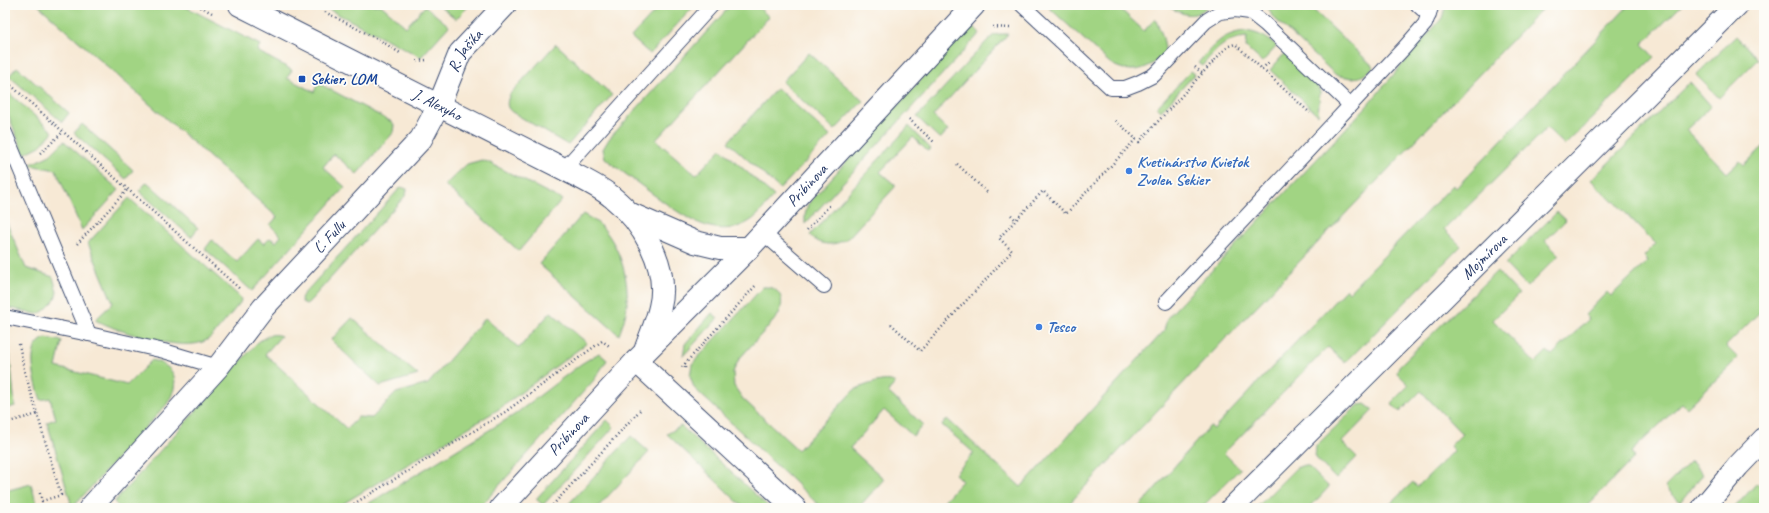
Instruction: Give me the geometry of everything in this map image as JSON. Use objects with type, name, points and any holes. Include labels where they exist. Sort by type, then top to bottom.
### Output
[{"type":"street","name":"J. Alexyho","points":[[240,5],[564,169],[612,196],[647,237],[655,254],[662,290],[660,306],[640,357]]},
{"type":"street","name":"R. Jašíka","points":[[439,105],[460,53],[505,5]]},
{"type":"street","name":"Pribinova","points":[[502,508],[640,357],[756,240],[974,5]]},
{"type":"street","name":"Mojmírova","points":[[1232,508],[1737,5]]},
{"type":"street","name":"Ľ. Fullu","points":[[90,508],[218,367],[263,308],[422,139],[439,105]]},
{"type":"street","name":"J. Alexyho","points":[[628,213],[695,242],[720,248],[756,240]]},
{"type":"street","points":[[640,357],[795,508]]},
{"type":"street","points":[[1703,508],[1738,466],[1764,439]]},
{"type":"lane","points":[[564,169],[712,5]]},
{"type":"lane","points":[[1022,5],[1111,88],[1125,88],[1154,75],[1206,21],[1220,12],[1235,10],[1250,12],[1265,24],[1350,105]]},
{"type":"lane","points":[[1166,302],[1425,24],[1430,10],[1418,5]]},
{"type":"lane","points":[[5,133],[16,164],[89,334]]},
{"type":"lane","points":[[756,240],[824,286]]},
{"type":"lane","points":[[10,318],[89,334],[218,367]]},
{"type":"path","points":[[197,5],[218,15]]},
{"type":"path","points":[[325,12],[381,41],[406,56]]},
{"type":"path","points":[[1114,119],[1140,142],[1222,52],[1234,44],[1327,129]]},
{"type":"path","points":[[411,60],[418,62],[425,61],[432,57]]},
{"type":"path","points":[[5,80],[263,308]]},
{"type":"path","points":[[909,119],[935,143]]},
{"type":"path","points":[[16,164],[44,150],[63,132]]},
{"type":"path","points":[[891,324],[920,351],[1012,252],[999,238],[1043,191],[1066,214],[1136,139]]},
{"type":"path","points":[[957,164],[989,194]]},
{"type":"path","points":[[59,263],[128,189]]},
{"type":"path","points":[[1011,215],[1016,220]]},
{"type":"path","points":[[682,367],[756,284]]},
{"type":"path","points":[[10,318],[61,495],[42,501],[39,490]]},
{"type":"path","points":[[347,508],[505,412],[602,340],[611,348],[615,344]]},
{"type":"path","points":[[550,508],[642,408]]},
{"type":"path","points":[[5,423],[38,414]]},
{"type":"green space","points":[[38,5],[182,5],[260,45],[257,51],[292,70],[287,78],[314,92],[318,83],[392,122],[394,125],[393,133],[357,174],[334,154],[323,167],[345,187],[252,291],[205,249],[212,240],[237,262],[258,239],[264,244],[270,238],[276,242],[281,236],[270,225],[277,217]]},
{"type":"green space","points":[[304,5],[381,5],[406,27],[425,6],[449,26],[421,57],[326,8]]},
{"type":"green space","points":[[439,5],[470,5],[456,19]]},
{"type":"green space","points":[[661,5],[695,5],[650,54],[631,37]]},
{"type":"green space","points":[[731,5],[756,5],[769,17],[656,140],[696,175],[721,149],[774,196],[753,219],[740,226],[727,229],[714,228],[701,224],[676,211],[612,164],[605,158],[603,149],[609,139]]},
{"type":"green space","points":[[1046,5],[1116,5],[1144,31],[1155,19],[1162,36],[1165,53],[1153,64],[1146,67],[1132,70],[1118,67],[1110,63]]},
{"type":"green space","points":[[1209,5],[1199,13],[1184,14],[1167,6]]},
{"type":"green space","points":[[1267,5],[1308,5],[1374,67],[1360,77],[1352,78],[1336,75],[1272,16]]},
{"type":"green space","points":[[1446,5],[1546,5],[1065,508],[947,508],[942,503],[962,481],[955,474],[974,453],[942,425],[947,419],[1021,487],[1164,331],[1167,318],[1366,107],[1442,18]]},
{"type":"green space","points":[[1629,5],[1682,5],[1642,44],[1654,57],[1565,145],[1547,128],[1444,229],[1461,246],[1345,363],[1328,347],[1224,453],[1240,469],[1201,508],[1138,508],[1210,426],[1214,429],[1346,289],[1349,292],[1453,185],[1456,188]]},
{"type":"green space","points":[[973,26],[980,33],[805,224],[805,215],[808,204],[961,35]]},
{"type":"green space","points":[[1246,31],[1263,36],[1277,46],[1262,62],[1246,47],[1247,37],[1232,40],[1226,43],[1216,50],[1202,66],[1198,63],[1219,41],[1230,34]]},
{"type":"green space","points":[[1008,34],[933,116],[948,130],[941,138],[939,138],[917,117],[987,41],[994,35]]},
{"type":"green space","points":[[1736,36],[1758,59],[1719,98],[1696,75]]},
{"type":"green space","points":[[556,44],[612,95],[568,145],[512,112],[508,108],[507,101],[510,94]]},
{"type":"green space","points":[[809,53],[863,101],[835,130],[782,82]]},
{"type":"green space","points":[[1285,53],[1317,85],[1320,92],[1318,115],[1270,70]]},
{"type":"green space","points":[[17,67],[69,113],[62,122],[9,76]]},
{"type":"green space","points":[[1191,71],[1195,74],[1161,111],[1157,107]]},
{"type":"green space","points":[[1690,82],[1711,106],[1686,130],[1727,173],[1740,161],[1744,165],[1764,146],[1764,308],[1726,346],[1738,358],[1687,408],[1682,403],[1631,452],[1635,457],[1585,508],[1394,508],[1390,504],[1413,482],[1417,487],[1454,451],[1450,446],[1462,434],[1421,391],[1400,412],[1391,403],[1409,385],[1397,373],[1399,366],[1497,271],[1519,294],[1493,320],[1535,363],[1547,351],[1552,355],[1589,319],[1585,315],[1607,292],[1611,296],[1648,261],[1644,256],[1656,244],[1591,180]]},
{"type":"green space","points":[[777,88],[830,136],[780,189],[728,142]]},
{"type":"green space","points":[[10,94],[53,132],[40,146],[24,154],[5,107],[5,99]]},
{"type":"green space","points":[[82,124],[133,170],[126,179],[74,133]]},
{"type":"green space","points":[[909,126],[931,149],[927,151],[913,137],[880,172],[895,185],[895,187],[848,238],[833,244],[818,242],[814,239],[810,235]]},
{"type":"green space","points":[[64,141],[119,190],[82,230],[56,170],[29,165],[50,155]]},
{"type":"green space","points":[[482,160],[562,200],[519,251],[445,185],[467,164]]},
{"type":"green space","points":[[147,182],[198,228],[191,237],[139,191]]},
{"type":"green space","points":[[401,187],[407,189],[406,195],[309,302],[306,304],[302,302],[302,296]]},
{"type":"green space","points":[[129,198],[240,297],[240,303],[207,340],[196,344],[167,343],[134,335],[95,320],[113,303],[88,243]]},
{"type":"green space","points":[[1557,212],[1566,220],[1545,241],[1559,255],[1527,287],[1505,264]]},
{"type":"green space","points":[[583,214],[599,224],[606,231],[621,260],[626,281],[627,306],[619,335],[539,264]]},
{"type":"green space","points":[[5,219],[26,268],[53,277],[57,292],[55,300],[44,311],[37,314],[5,307]]},
{"type":"green space","points":[[763,287],[769,287],[778,292],[782,301],[780,312],[739,359],[733,372],[734,386],[743,399],[798,450],[854,390],[881,381],[891,381],[895,383],[888,392],[923,425],[913,436],[884,410],[850,448],[884,479],[858,508],[822,508],[694,388],[690,376],[692,364]]},
{"type":"green space","points":[[551,312],[587,343],[499,409],[336,508],[120,508],[114,502],[257,343],[269,336],[281,336],[265,354],[347,429],[358,417],[372,418],[396,393],[428,384],[485,318],[519,348]]},
{"type":"green space","points":[[712,313],[718,318],[683,356],[685,344]]},
{"type":"green space","points":[[352,318],[418,375],[380,386],[331,340]]},
{"type":"green space","points":[[46,338],[62,341],[56,367],[127,385],[152,360],[161,363],[172,371],[175,383],[174,389],[167,404],[72,508],[55,508],[71,503],[47,422],[56,419],[50,398],[41,400],[34,375],[33,356],[35,348],[39,342]]},
{"type":"green space","points":[[5,347],[10,356],[15,406],[5,409]]},
{"type":"green space","points":[[599,353],[607,360],[594,380],[479,508],[361,508],[514,415],[581,364]]},
{"type":"green space","points":[[1365,404],[1373,410],[1342,442],[1357,457],[1336,479],[1315,457],[1316,446],[1354,409],[1359,405]]},
{"type":"green space","points":[[607,420],[614,427],[543,505],[536,499]]},
{"type":"green space","points":[[681,426],[770,508],[744,508],[667,434]]},
{"type":"green space","points":[[631,436],[649,452],[597,508],[565,508]]},
{"type":"green space","points":[[1691,461],[1703,474],[1680,502],[1665,487]]},
{"type":"green space","points":[[1304,465],[1308,466],[1329,487],[1309,508],[1256,508],[1296,468]]},
{"type":"green space","points":[[1757,483],[1764,490],[1764,508],[1734,508]]},
{"type":"green space","points":[[31,484],[38,508],[5,508],[5,491]]},
{"type":"place","name":"Sekier, LOM","points":[[302,79]]},
{"type":"place","name":"Kvetinárstvo Kvietok Zvolen Sekier","points":[[1129,171]]},
{"type":"place","name":"Tesco","points":[[1039,327]]}]
